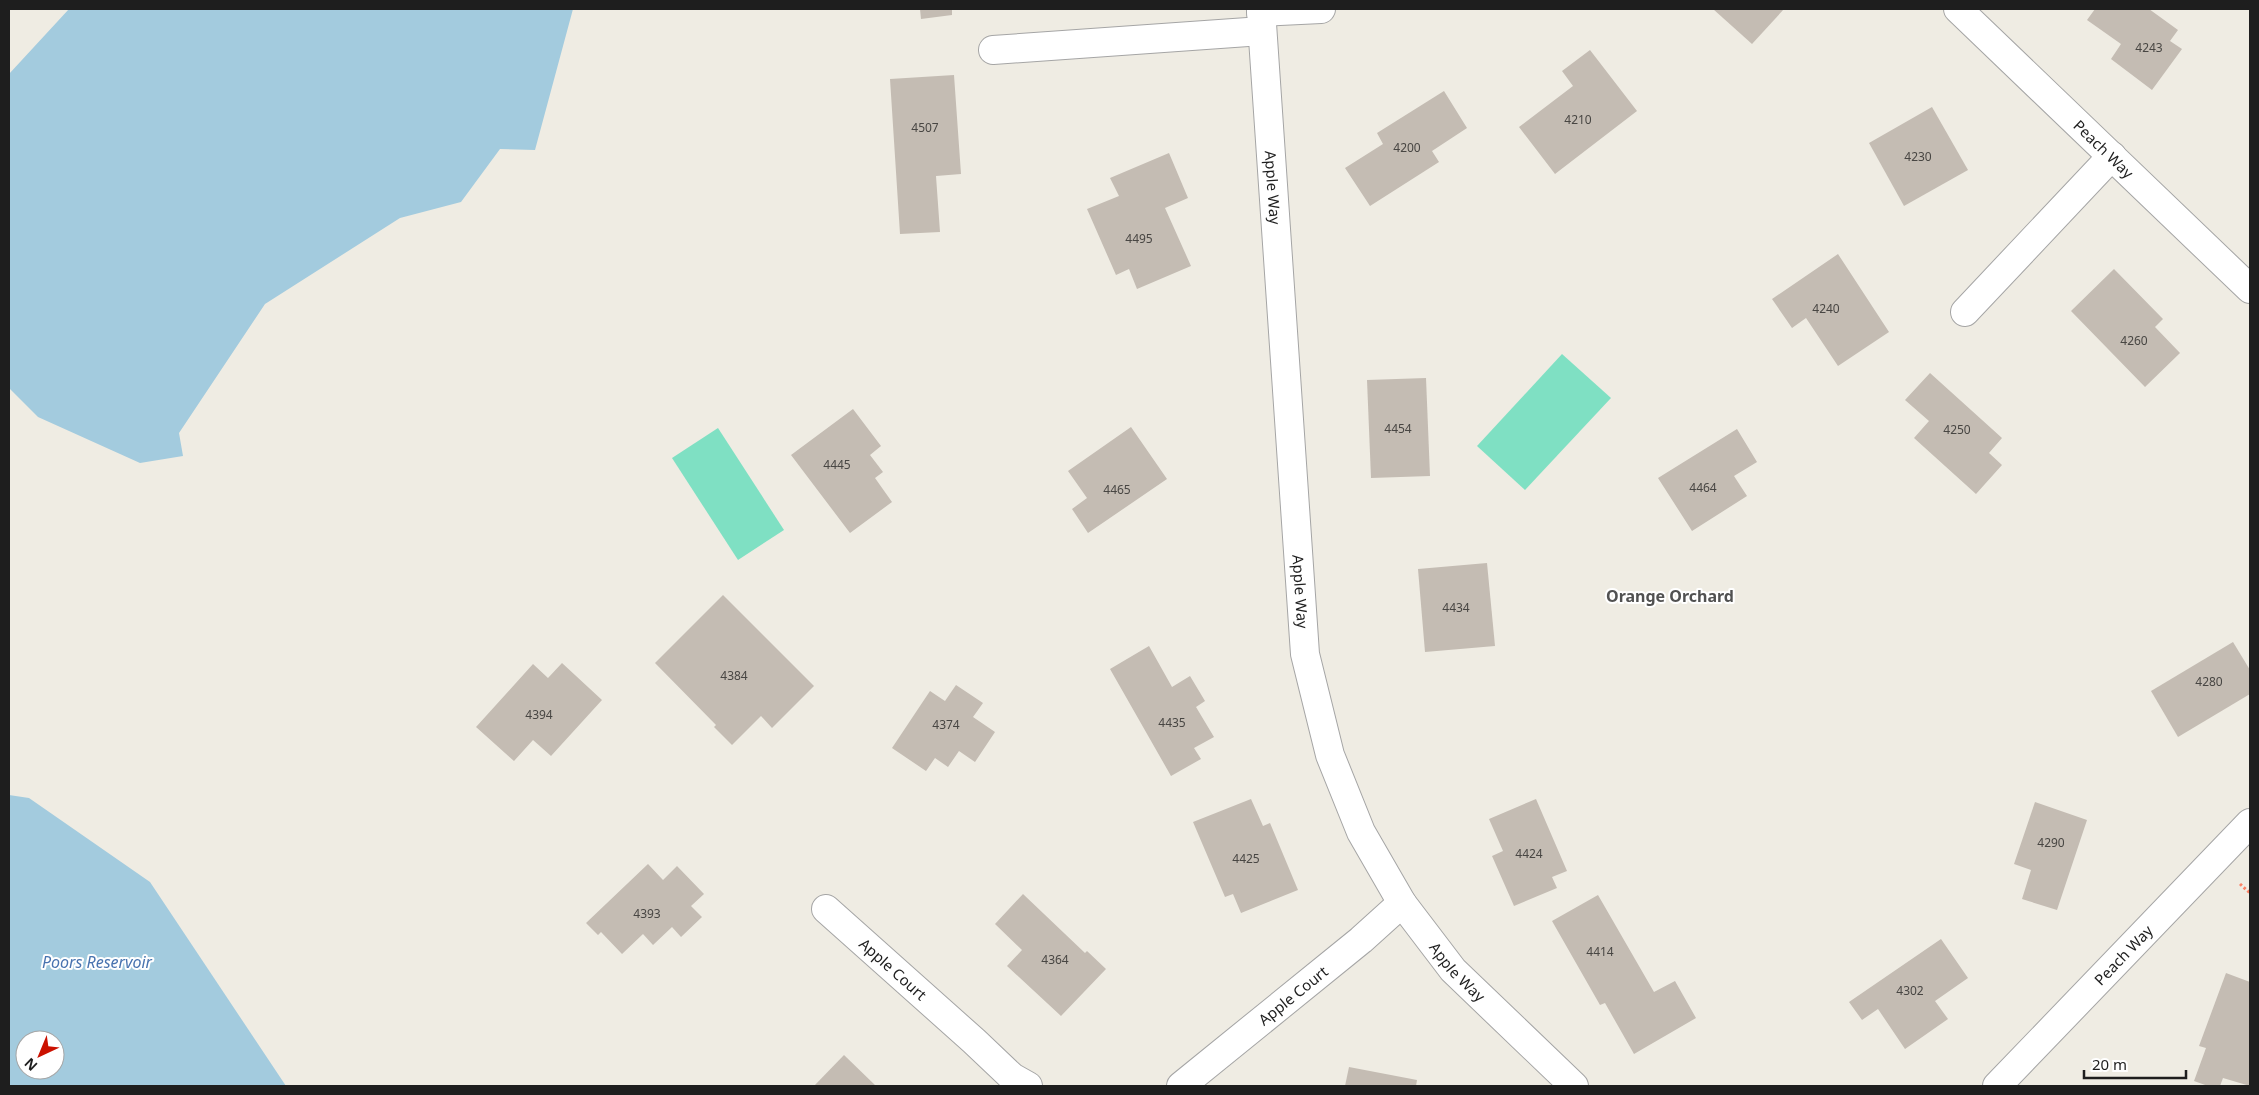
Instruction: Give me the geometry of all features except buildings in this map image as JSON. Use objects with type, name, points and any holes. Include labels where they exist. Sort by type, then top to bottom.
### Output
[{"type":"street","points":[[993,50],[1321,9]]},
{"type":"street","name":"Peach Way","points":[[1958,9],[2250,289]]},
{"type":"street","name":"Apple Way","points":[[1261,17],[1305,654],[1330,755],[1361,832],[1402,903],[1453,970],[1574,1086]]},
{"type":"street","points":[[1964,312],[2112,156]]},
{"type":"street","name":"Peach Way","points":[[1997,1086],[2250,823]]},
{"type":"street","name":"Apple Court","points":[[1180,1086],[1361,940],[1402,903]]},
{"type":"street","name":"Apple Court","points":[[826,909],[1012,1077],[1028,1086]]},
{"type":"path","points":[[2240,884],[2250,893]]},
{"type":"green space","points":[[1562,354],[1611,398],[1525,490],[1477,446]]},
{"type":"green space","points":[[718,428],[784,530],[738,560],[672,458]]},
{"type":"water","points":[[69,9],[573,9],[535,150],[500,149],[461,202],[400,218],[265,304],[179,433],[183,456],[140,463],[38,417],[9,388],[9,74]]},
{"type":"water","name":"Poors Reservoir","points":[[9,795],[29,798],[150,882],[286,1086],[9,1086]]},
{"type":"district","name":"Orange Orchard","points":[[1670,596]]}]
